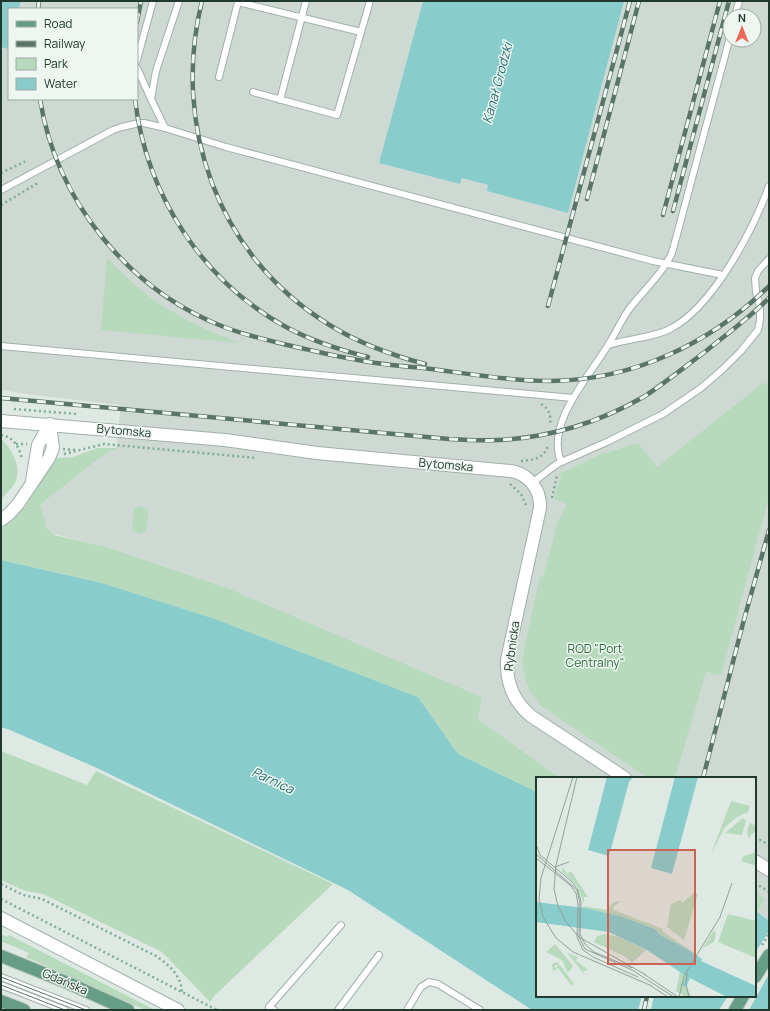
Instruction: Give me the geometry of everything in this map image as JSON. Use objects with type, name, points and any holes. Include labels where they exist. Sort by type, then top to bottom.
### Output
[{"type":"main road","points":[[756,975],[769,955]]},
{"type":"main road","name":"Gdańska","points":[[1,956],[68,983],[128,1010]]},
{"type":"main road","points":[[735,1010],[742,997]]},
{"type":"main road","points":[[1,1001],[24,1010]]},
{"type":"street","name":"Bytomska","points":[[2,421],[232,441],[317,453],[511,471],[524,476],[532,483]]},
{"type":"street","points":[[1,520],[16,506],[52,453],[50,424]]},
{"type":"street","name":"Rybnicka","points":[[532,483],[539,495],[540,510],[508,657],[507,672],[510,686],[519,704],[531,716],[624,777]]},
{"type":"street","points":[[756,862],[769,870]]},
{"type":"street","points":[[1,918],[178,1010]]},
{"type":"lane","points":[[138,56],[153,1]]},
{"type":"lane","points":[[151,99],[156,71],[179,1]]},
{"type":"lane","points":[[219,77],[238,1],[259,4],[301,18],[361,32]]},
{"type":"lane","points":[[280,100],[306,1]]},
{"type":"lane","points":[[253,92],[337,116],[370,1]]},
{"type":"lane","points":[[561,462],[558,453],[559,429],[562,418],[630,308],[667,264],[672,253],[727,48]]},
{"type":"lane","points":[[140,80],[165,128]]},
{"type":"lane","points":[[1,190],[87,143],[122,127],[139,123],[165,128],[226,146],[667,264],[723,275]]},
{"type":"lane","points":[[609,344],[658,334],[679,324],[702,304],[737,254],[757,216],[769,186]]},
{"type":"lane","points":[[532,483],[552,466],[609,441],[663,414],[701,388],[723,369],[741,351],[758,330],[760,307],[756,292],[755,278],[758,271],[769,259]]},
{"type":"lane","points":[[1,346],[573,398]]},
{"type":"lane","points":[[274,1010],[269,1007],[341,925]]},
{"type":"lane","points":[[338,1010],[379,955]]},
{"type":"lane","points":[[1,977],[86,1010]]},
{"type":"lane","points":[[407,1010],[421,987],[429,982],[438,984],[480,1010]]},
{"type":"lane","points":[[1,985],[65,1010]]},
{"type":"path","points":[[1,173],[26,161]]},
{"type":"path","points":[[1,205],[38,183]]},
{"type":"path","points":[[538,404],[545,407],[550,413],[550,428]]},
{"type":"path","points":[[12,409],[83,414]]},
{"type":"path","points":[[1,435],[10,438],[16,444],[20,451],[22,466]]},
{"type":"path","points":[[520,461],[535,459],[543,455],[549,440]]},
{"type":"path","points":[[16,444],[23,443]]},
{"type":"path","points":[[60,454],[68,454],[104,444],[263,459]]},
{"type":"path","points":[[20,451],[26,449]]},
{"type":"path","points":[[64,449],[79,451]]},
{"type":"path","points":[[551,503],[561,462]]},
{"type":"path","points":[[507,483],[516,488],[521,494],[525,500],[527,511]]},
{"type":"path","points":[[756,842],[760,840],[769,845]]},
{"type":"path","points":[[1,884],[23,895],[42,899],[156,956],[166,963],[178,976],[181,983],[182,992]]},
{"type":"path","points":[[756,884],[769,892]]},
{"type":"path","points":[[1,899],[217,1010]]},
{"type":"shaded area","points":[[21,1],[423,1],[379,163],[460,184],[461,178],[489,185],[487,191],[568,213],[624,1],[769,1],[769,921],[757,912],[765,899],[756,893],[756,777],[559,777],[478,719],[482,697],[230,589],[107,547],[50,533],[38,507],[97,458],[116,449],[121,405],[1,390],[1,47],[8,49],[8,100],[138,100],[138,8],[19,8]]},
{"type":"green space","points":[[107,258],[139,289],[161,305],[194,324],[240,343],[101,330]]},
{"type":"green space","name":"ROD \"Port Centralny\"","points":[[763,383],[769,384],[769,497],[721,675],[706,672],[675,777],[647,777],[540,705],[529,689],[525,678],[522,661],[540,576],[543,577],[558,521],[567,504],[554,499],[561,476],[559,474],[599,455],[638,443],[657,467]]},
{"type":"green space","points":[[1,439],[10,449],[16,461],[17,474],[16,481],[1,499]]},
{"type":"green space","points":[[97,448],[117,448],[99,458],[40,505],[47,528],[54,535],[107,547],[230,589],[482,697],[478,719],[559,777],[536,777],[536,792],[458,754],[418,697],[215,619],[102,583],[1,560],[1,528],[25,507],[56,458],[73,457]]},
{"type":"green space","points":[[140,506],[147,509],[148,513],[146,531],[140,534],[132,530],[134,509]]},
{"type":"green space","points":[[1,751],[87,785],[96,771],[333,884],[215,995],[210,1002],[162,952],[43,894],[25,891],[1,880]]},
{"type":"green space","points":[[756,893],[765,899],[757,912],[756,911]]},
{"type":"green space","points":[[1,934],[7,937],[9,935],[155,1010],[145,1010],[26,957],[29,953],[1,941]]},
{"type":"water","points":[[1,1],[21,1],[19,8],[8,8],[8,49],[1,47]]},
{"type":"water","name":"Kanał Grodzki","points":[[423,1],[624,1],[568,213],[487,191],[488,185],[462,178],[460,184],[379,163]]},
{"type":"water","name":"Parnica","points":[[1,560],[102,583],[215,619],[418,697],[458,754],[536,792],[536,997],[756,997],[756,911],[769,921],[769,1010],[532,1010],[348,890],[97,768],[1,727]]},
{"type":"pier","points":[[769,931],[769,974],[749,1010],[719,1010],[727,997],[756,997],[756,951]]},
{"type":"pier","points":[[642,997],[654,997],[651,1010],[638,1010]]},
{"type":"tram line","points":[[1,977],[86,1010]]},
{"type":"tram line","points":[[1,985],[65,1010]]},
{"type":"railway","points":[[38,8],[39,1]]},
{"type":"railway","points":[[138,17],[141,1]]},
{"type":"railway","points":[[202,1],[194,48],[193,94],[199,140],[212,184],[232,225],[258,262],[290,296],[328,324],[339,331],[375,348],[425,364]]},
{"type":"railway","points":[[548,306],[630,1]]},
{"type":"railway","points":[[587,199],[639,1]]},
{"type":"railway","points":[[663,215],[720,1]]},
{"type":"railway","points":[[673,211],[729,1]]},
{"type":"railway","points":[[40,100],[49,136],[62,172],[80,206],[102,237],[128,265],[157,290],[189,311],[224,327],[260,338],[296,347],[388,365],[519,380],[551,381],[582,379],[612,374],[641,366],[696,341],[722,325],[769,286]]},
{"type":"railway","points":[[135,100],[141,134],[151,168],[165,201],[183,231],[204,260],[229,285],[256,308],[286,327],[326,345],[368,357]]},
{"type":"railway","points":[[1,398],[449,439],[517,439],[555,432],[593,421],[611,414],[645,396],[706,351],[746,319],[769,298]]},
{"type":"railway","points":[[703,777],[769,530]]},
{"type":"railway","points":[[644,1010],[647,997]]}]
